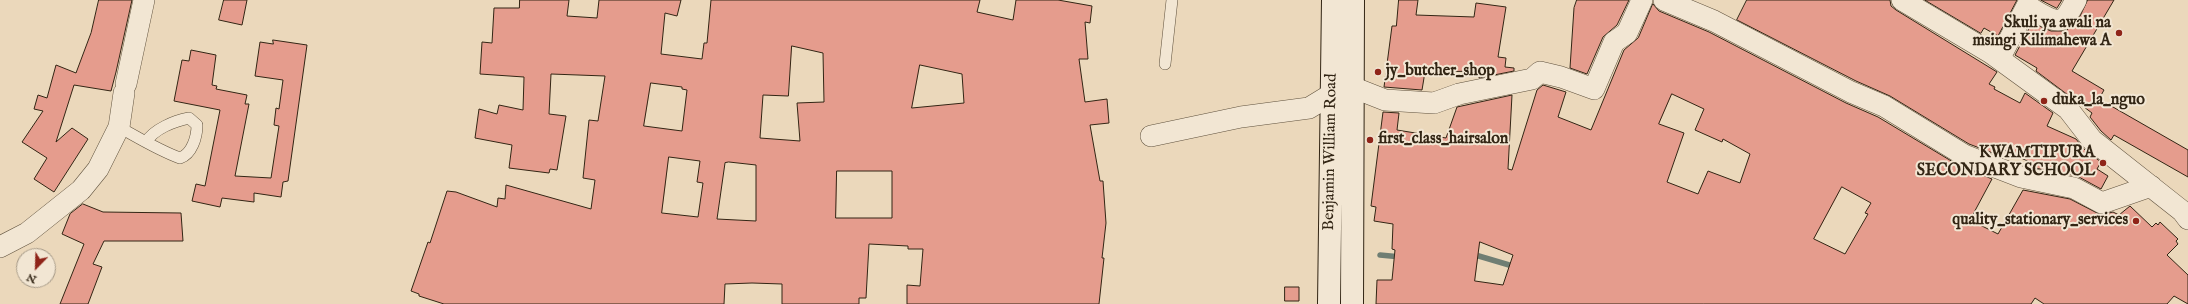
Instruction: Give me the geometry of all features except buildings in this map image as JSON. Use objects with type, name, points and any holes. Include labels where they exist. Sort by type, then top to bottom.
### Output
[{"type":"main road","name":"Benjamin William Road","points":[[1333,0],[1342,90],[1352,304]]},
{"type":"main road","name":"Benjamin William Road","points":[[1329,304],[1342,90],[1353,0]]},
{"type":"street","points":[[0,248],[27,233],[81,190],[98,169],[119,127],[125,89],[144,0]]},
{"type":"street","points":[[1151,136],[1241,117],[1309,108],[1342,90],[1385,100],[1434,103],[1460,94],[1532,79],[1540,72],[1561,77],[1594,89],[1614,42],[1627,32],[1642,0]]},
{"type":"street","points":[[1664,0],[1714,21],[1847,90],[1884,106],[1914,126],[1964,155],[2021,177],[2074,188],[2102,204],[2151,186]]},
{"type":"street","points":[[1902,0],[1999,59],[2068,109],[2092,140],[2182,211],[2188,219]]},
{"type":"street","points":[[1999,59],[2027,6],[2054,19],[2061,20],[2076,0]]},
{"type":"lane","points":[[1165,64],[1172,0]]},
{"type":"lane","points":[[119,127],[146,142],[180,158],[185,156],[190,151],[197,132],[197,125],[189,118],[181,120],[150,135],[146,142]]},
{"type":"waterway","points":[[1472,254],[1516,267]]},
{"type":"waterway","points":[[1380,255],[1401,257]]},
{"type":"place","name":"Skuli ya awali na msingi Kilimahewa A","points":[[2119,33]]},
{"type":"place","name":"jy_butcher_shop","points":[[1378,72]]},
{"type":"place","name":"duka_la_nguo","points":[[2044,101]]},
{"type":"place","name":"first_class_hairsalon","points":[[1370,140]]},
{"type":"place","name":"KWAMTIPURA SECONDARY SCHOOL","points":[[2103,163]]},
{"type":"place","name":"quality_stationary_services","points":[[2136,221]]}]
